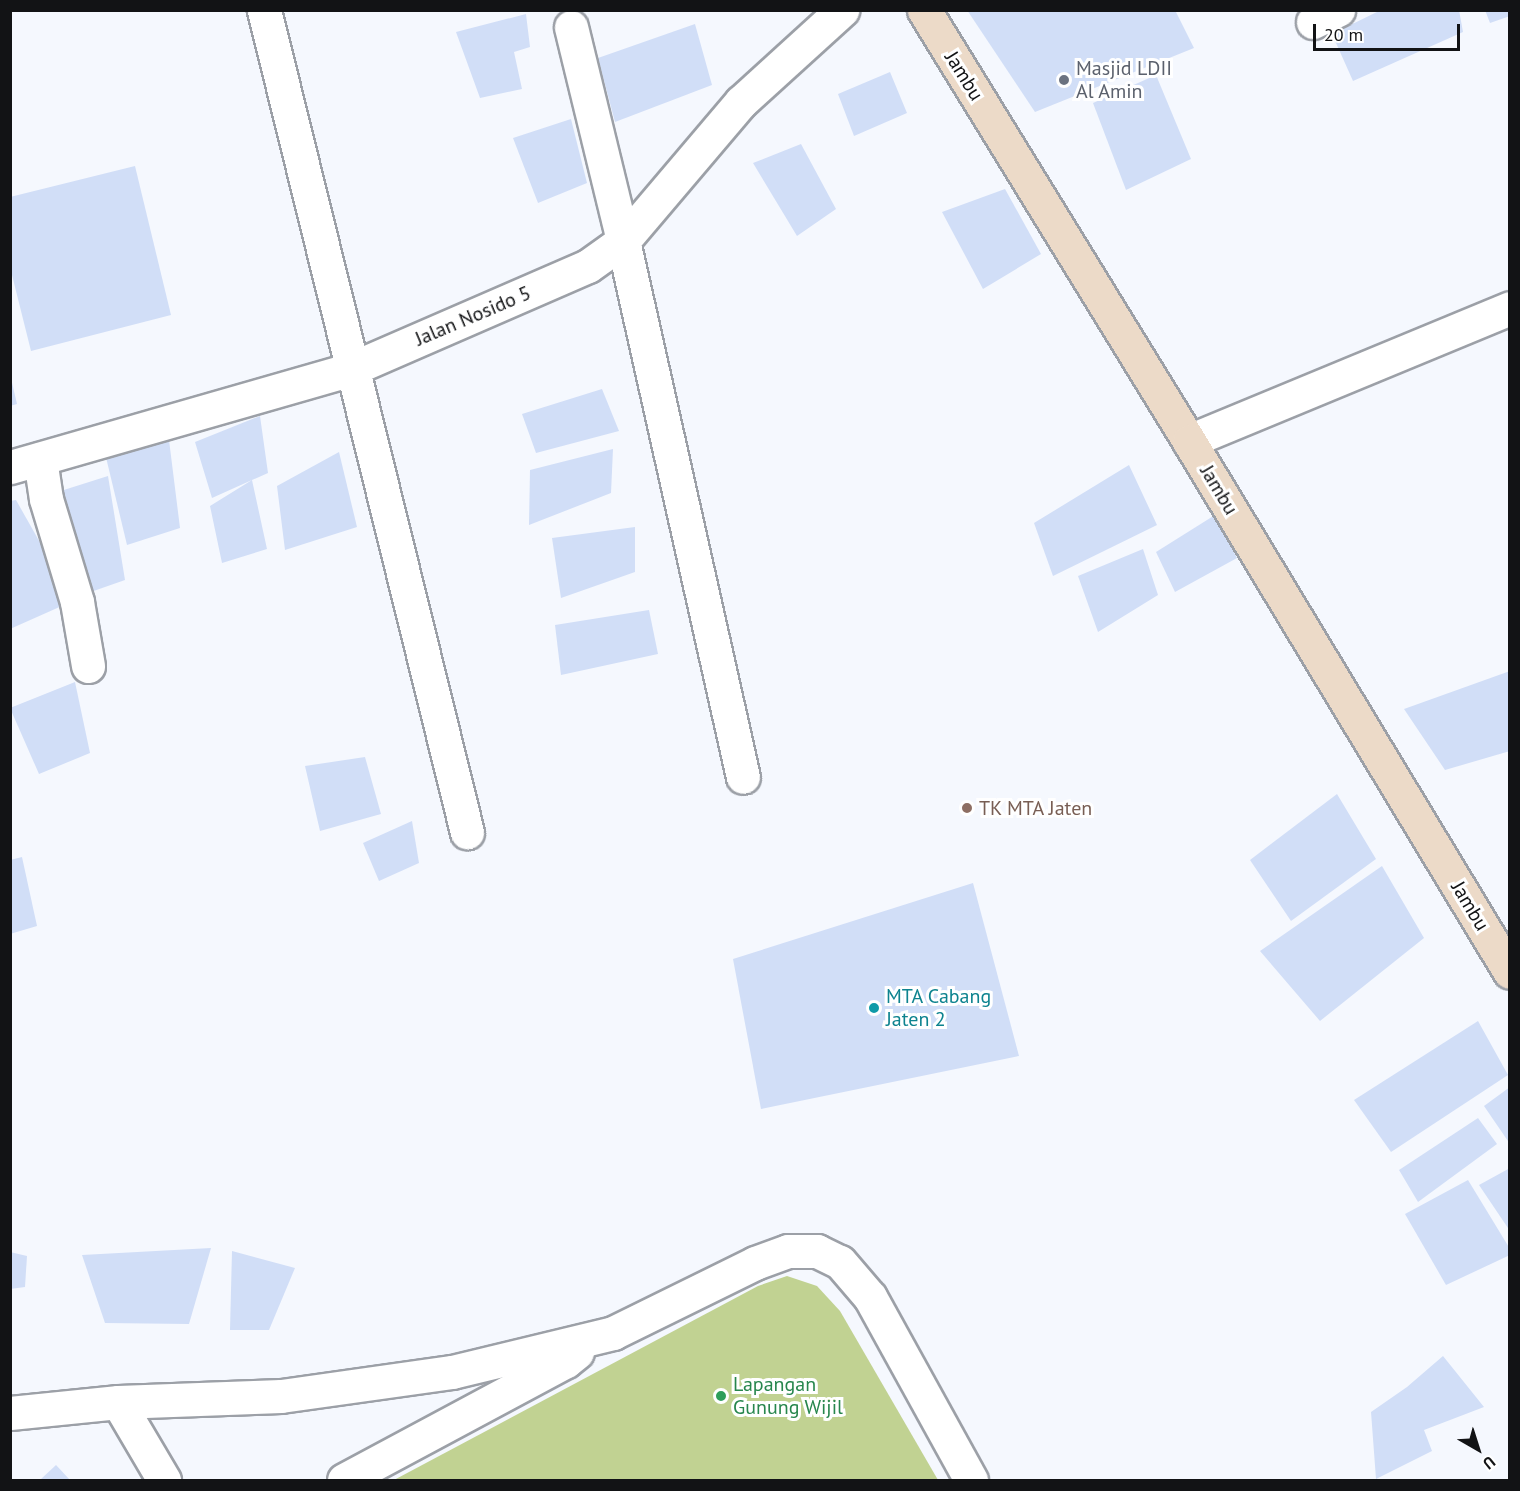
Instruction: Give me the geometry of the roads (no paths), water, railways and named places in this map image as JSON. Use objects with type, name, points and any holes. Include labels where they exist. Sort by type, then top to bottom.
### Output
[{"type":"street","points":[[264,10],[467,832]]},
{"type":"street","name":"Jalan Nosido 5","points":[[25,463],[351,369],[588,266],[623,241],[741,102],[842,10]]},
{"type":"street","name":"Jambu","points":[[924,10],[1189,441],[1509,972]]},
{"type":"street","points":[[571,27],[623,241],[743,777]]},
{"type":"street","points":[[1189,441],[1509,308]]},
{"type":"street","points":[[25,463],[46,499],[77,602],[88,666]]},
{"type":"street","points":[[10,1413],[118,1402],[281,1396],[452,1372],[589,1341],[613,1333],[756,1263],[788,1251],[817,1251],[840,1262],[870,1297],[971,1480]]},
{"type":"street","points":[[344,1480],[566,1361],[589,1341]]},
{"type":"street","points":[[118,1402],[164,1480]]},
{"type":"place","name":"Masjid LDII Al Amin","points":[[1064,80]]},
{"type":"place","name":"TK MTA Jaten","points":[[967,808]]},
{"type":"place","name":"MTA Cabang Jaten 2","points":[[874,1008]]},
{"type":"place","name":"Lapangan Gunung Wijil","points":[[721,1396]]}]
